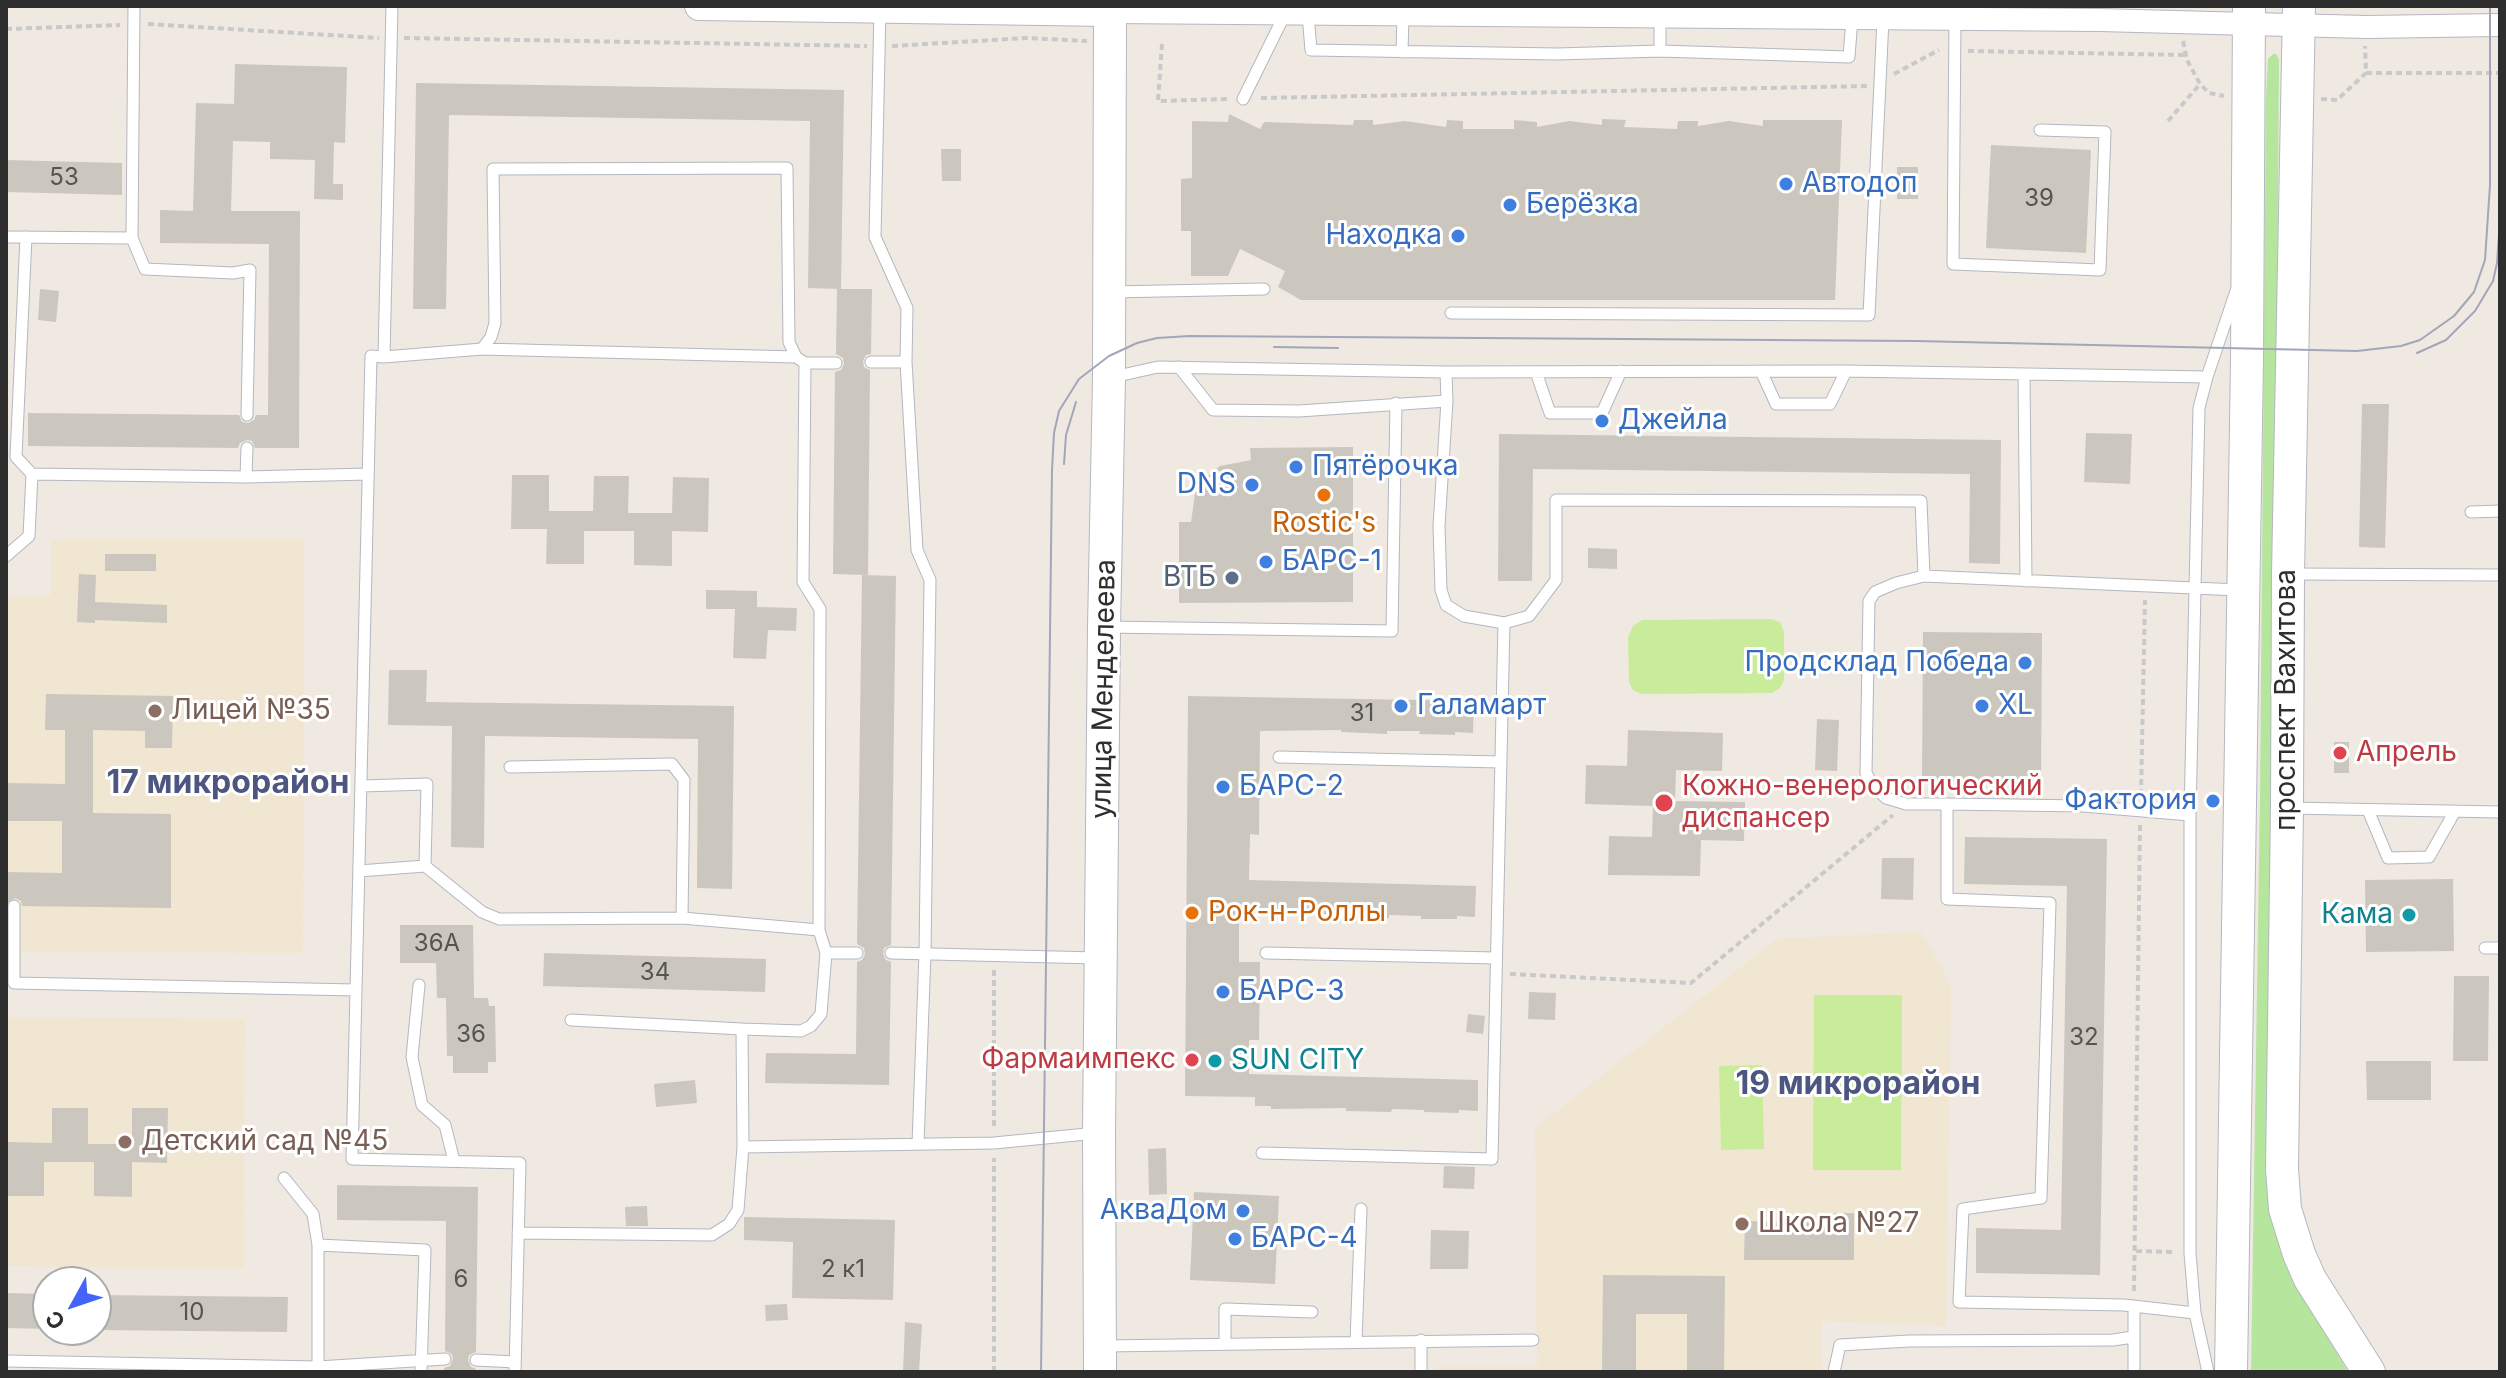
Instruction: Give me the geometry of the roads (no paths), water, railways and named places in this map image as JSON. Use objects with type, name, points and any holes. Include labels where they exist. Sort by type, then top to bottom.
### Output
[{"type":"main road","name":"улица Менделеева","points":[[1100,1359],[1099,1132],[1109,378],[1110,9]]},
{"type":"main road","name":"проспект Вахитова","points":[[2231,1372],[2244,590],[2249,15]]},
{"type":"main road","name":"проспект Вахитова","points":[[2298,16],[2282,1169],[2285,1209],[2295,1245],[2310,1279],[2369,1372]]},
{"type":"street","points":[[699,6],[1660,17],[1839,14],[1883,19],[2249,15],[2500,25]]},
{"type":"lane","points":[[134,6],[132,238],[145,269],[233,273],[250,270],[247,415]]},
{"type":"lane","points":[[384,357],[392,6]]},
{"type":"lane","points":[[880,9],[875,237],[907,308],[906,362],[917,550],[930,580],[925,953],[918,1144]]},
{"type":"lane","points":[[1243,99],[1285,14]]},
{"type":"lane","points":[[1308,14],[1311,50],[1557,54],[1660,51],[1849,57],[1839,14]]},
{"type":"lane","points":[[1402,52],[1403,15]]},
{"type":"lane","points":[[1660,17],[1660,51]]},
{"type":"lane","points":[[1451,313],[1869,315],[1883,19]]},
{"type":"lane","points":[[1955,19],[1953,264],[2100,270],[2105,132],[2040,130]]},
{"type":"lane","points":[[482,349],[491,337],[495,323],[493,169],[787,168],[789,342],[800,360],[803,582],[820,609],[819,930],[826,953],[821,1014],[811,1026],[801,1031],[571,1020]]},
{"type":"lane","points":[[6,237],[132,238]]},
{"type":"lane","points":[[26,237],[11,457],[32,474],[246,477],[368,474]]},
{"type":"lane","points":[[2208,1372],[2195,1313],[2190,1253],[2190,815],[2199,408],[2247,256]]},
{"type":"lane","points":[[1109,292],[1264,289]]},
{"type":"lane","points":[[476,1360],[515,1367],[520,1163],[352,1159],[371,356],[482,349],[836,363]]},
{"type":"lane","points":[[871,362],[906,362]]},
{"type":"lane","points":[[1109,378],[1142,368],[1179,367],[1446,372],[1846,371],[2207,377]]},
{"type":"lane","points":[[1179,367],[1213,410],[1299,411],[1447,401]]},
{"type":"lane","points":[[1536,372],[1550,413],[1602,413],[1621,371]]},
{"type":"lane","points":[[1761,371],[1776,404],[1830,404],[1846,371]]},
{"type":"lane","points":[[1446,372],[1439,526],[1441,590],[1446,605],[1464,616],[1504,623],[1529,616],[1556,580],[1556,500],[1921,501],[1924,576]]},
{"type":"lane","points":[[2024,374],[2026,581]]},
{"type":"lane","points":[[1104,627],[1392,631],[1396,403]]},
{"type":"lane","points":[[246,477],[247,448]]},
{"type":"lane","points":[[6,556],[29,536],[32,474]]},
{"type":"lane","points":[[2471,512],[2500,511]]},
{"type":"lane","points":[[2288,574],[2500,575]]},
{"type":"lane","points":[[2190,815],[2083,806],[1906,804],[1886,798],[1874,787],[1866,773],[1869,601],[1875,592],[1924,576],[2244,590]]},
{"type":"lane","points":[[1262,1153],[1492,1159],[1504,623]]},
{"type":"lane","points":[[1279,757],[1501,762]]},
{"type":"lane","points":[[510,767],[672,764],[684,780],[682,918]]},
{"type":"lane","points":[[361,786],[427,784],[425,866]]},
{"type":"lane","points":[[1947,804],[1947,899],[2050,903],[2041,1198],[1963,1209],[1959,1302],[2134,1306],[2195,1313]]},
{"type":"lane","points":[[2287,808],[2500,812]]},
{"type":"lane","points":[[2368,810],[2388,858],[2429,857],[2455,811]]},
{"type":"lane","points":[[359,871],[425,866],[482,912],[499,919],[682,918],[819,930]]},
{"type":"lane","points":[[14,906],[14,983],[356,990]]},
{"type":"lane","points":[[2485,948],[2500,948]]},
{"type":"lane","points":[[826,953],[857,953]]},
{"type":"lane","points":[[891,953],[1101,958]]},
{"type":"lane","points":[[1266,953],[1496,958]]},
{"type":"lane","points":[[419,985],[412,1057],[422,1105],[445,1125],[454,1161]]},
{"type":"lane","points":[[518,1233],[712,1235],[729,1224],[738,1210],[743,1147],[742,1029]]},
{"type":"lane","points":[[743,1147],[994,1143],[1099,1132]]},
{"type":"lane","points":[[284,1178],[313,1214],[318,1245],[318,1367]]},
{"type":"lane","points":[[1356,1341],[1361,1209]]},
{"type":"lane","points":[[318,1245],[425,1250],[421,1366]]},
{"type":"lane","points":[[2134,1306],[2134,1372]]},
{"type":"lane","points":[[1225,1343],[1225,1309],[1312,1312]]},
{"type":"lane","points":[[1834,1372],[1840,1345],[1909,1341],[2113,1340],[2133,1337]]},
{"type":"lane","points":[[1421,1340],[1421,1372]]},
{"type":"lane","points":[[1100,1359],[1225,1343],[1533,1340]]},
{"type":"lane","points":[[6,1361],[23,1367],[318,1367],[421,1366],[445,1359]]},
{"type":"tram line","points":[[1041,1372],[1052,470],[1059,411],[1079,379],[1109,356],[1137,343],[1189,336],[1916,341],[2357,351],[2401,346],[2420,340],[2454,316],[2474,292],[2485,260],[2490,185],[2490,6]]},
{"type":"tram line","points":[[2417,353],[2446,340],[2475,311],[2493,281],[2499,234]]},
{"type":"tram line","points":[[1274,347],[1338,348]]},
{"type":"tram line","points":[[1064,464],[1066,435],[1076,402]]},
{"type":"place","name":"Автодоп","points":[[1786,184]]},
{"type":"place","name":"Берёзка","points":[[1510,205]]},
{"type":"place","name":"Находка","points":[[1458,236]]},
{"type":"place","name":"Джейла","points":[[1602,421]]},
{"type":"place","name":"Пятёрочка","points":[[1296,467]]},
{"type":"place","name":"DNS","points":[[1252,485]]},
{"type":"place","name":"Rostic's","points":[[1324,495]]},
{"type":"place","name":"БАРС-1","points":[[1266,562]]},
{"type":"place","name":"ВТБ","points":[[1232,578]]},
{"type":"place","name":"Продсклад Победа","points":[[2025,663]]},
{"type":"place","name":"Галамарт","points":[[1401,706]]},
{"type":"place","name":"XL","points":[[1982,706]]},
{"type":"place","name":"Лицей №35","points":[[155,711]]},
{"type":"place","name":"Апрель","points":[[2340,753]]},
{"type":"place","name":"БАРС-2","points":[[1223,787]]},
{"type":"place","name":"Фактория","points":[[2213,801]]},
{"type":"place","name":"Кожно-венерологический диспансер","points":[[1664,803]]},
{"type":"place","name":"Рок-н-Роллы","points":[[1192,913]]},
{"type":"place","name":"Кама","points":[[2409,915]]},
{"type":"place","name":"БАРС-3","points":[[1223,992]]},
{"type":"place","name":"Фармаимпекс","points":[[1192,1060]]},
{"type":"place","name":"SUN CITY","points":[[1215,1061]]},
{"type":"place","name":"Детский сад №45","points":[[125,1142]]},
{"type":"place","name":"АкваДом","points":[[1243,1211]]},
{"type":"place","name":"Школа №27","points":[[1742,1224]]},
{"type":"place","name":"БАРС-4","points":[[1235,1239]]},
{"type":"district","name":"17 микрорайон","points":[[228,783]]},
{"type":"district","name":"19 микрорайон","points":[[1858,1084]]}]
